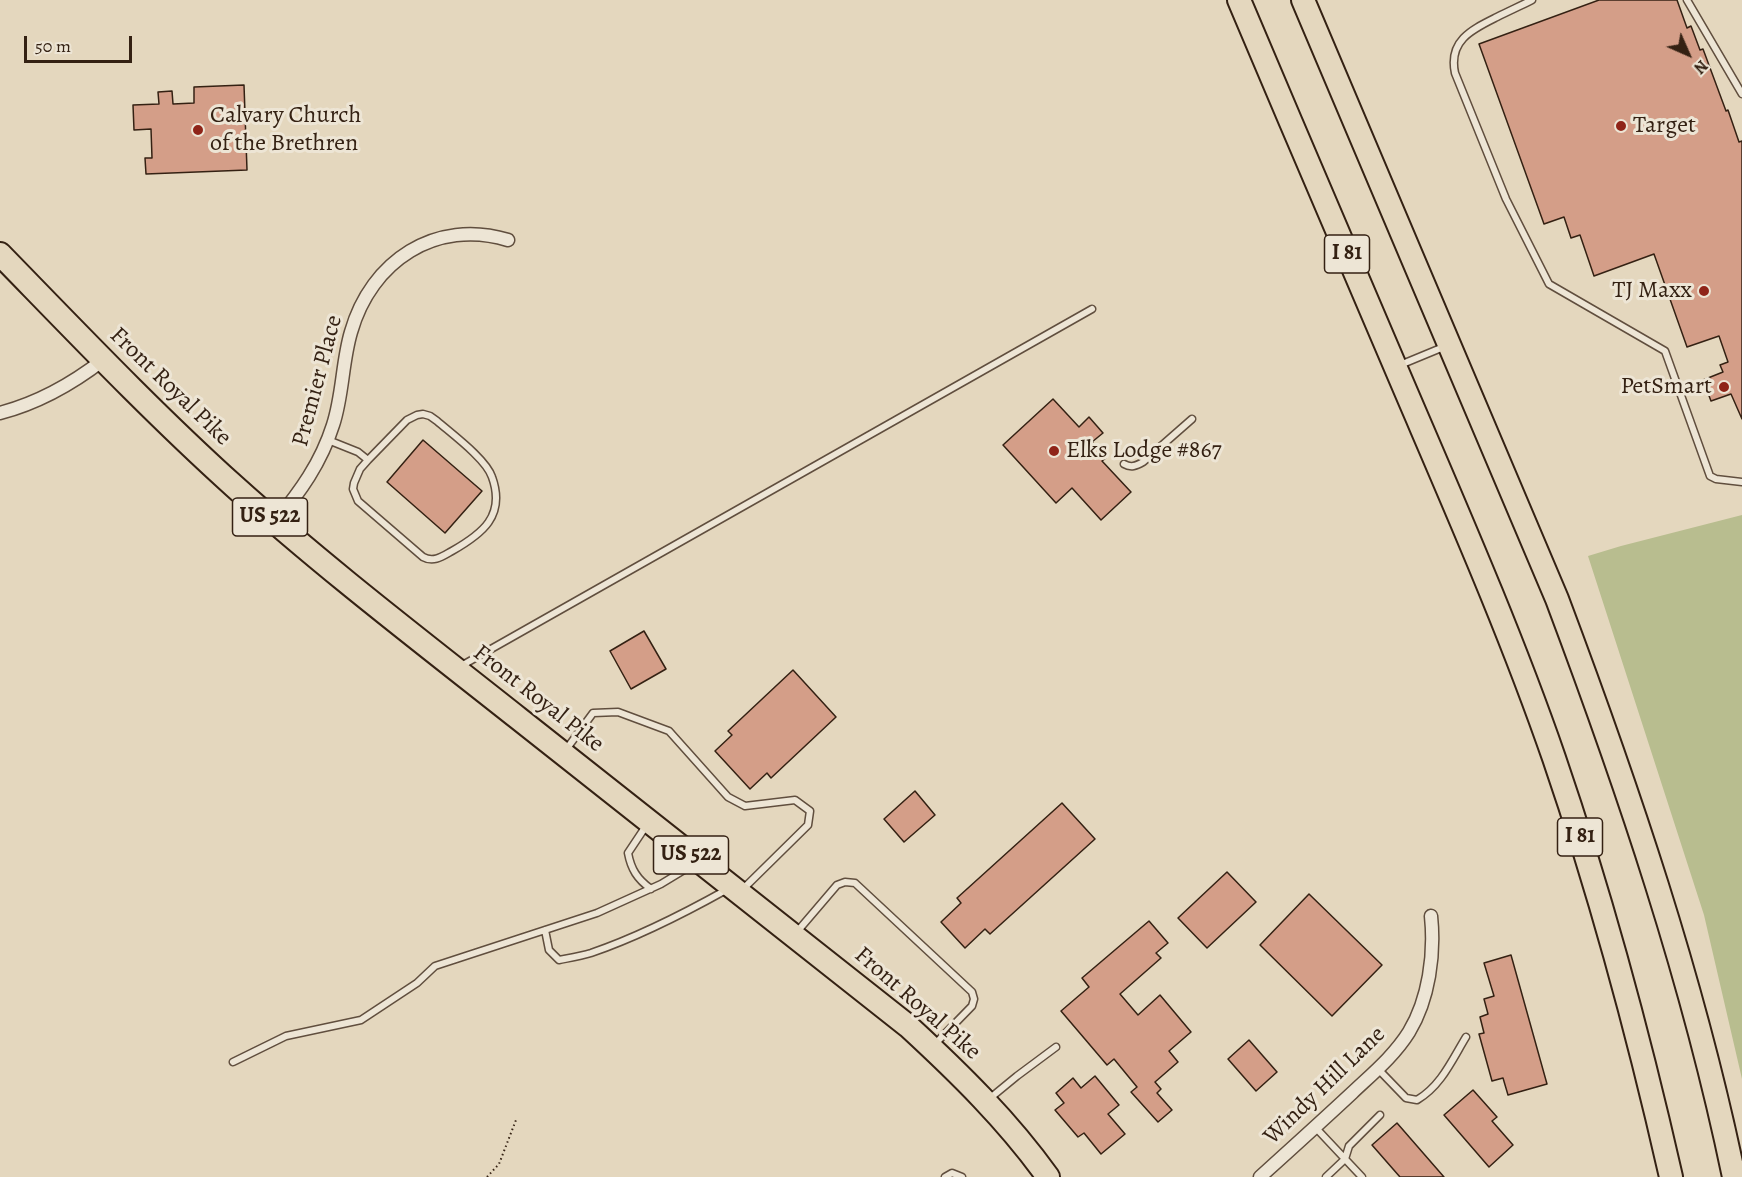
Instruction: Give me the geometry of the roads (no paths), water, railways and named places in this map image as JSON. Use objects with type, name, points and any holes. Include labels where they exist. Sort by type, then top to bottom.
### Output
[{"type":"highway","name":"I 81","points":[[1239,0],[1428,442],[1553,755],[1617,961],[1671,1177]]},
{"type":"highway","name":"I 81","points":[[1303,0],[1557,599],[1588,681],[1670,925],[1690,993],[1734,1177]]},
{"type":"highway","name":"Front Royal Pike","points":[[0,254],[199,454],[275,522],[353,587],[908,1026],[987,1102],[1048,1177]]},
{"type":"street","name":"Premier Place","points":[[275,522],[308,480],[320,458],[339,402],[344,360],[351,330],[360,307],[380,277],[412,250],[449,235],[470,233],[491,235],[508,240]]},
{"type":"street","points":[[0,412],[39,400],[66,386],[103,360]]},
{"type":"street","name":"Windy Hill Lane","points":[[1260,1177],[1378,1069],[1409,1032],[1422,1003],[1429,977],[1432,948],[1431,916]]},
{"type":"lane","points":[[1532,0],[1471,31],[1460,41],[1454,56],[1455,73],[1506,199],[1551,286],[1665,351],[1710,476],[1716,479],[1742,482]]},
{"type":"lane","points":[[1687,0],[1742,94]]},
{"type":"lane","points":[[456,669],[1092,309]]},
{"type":"lane","points":[[1395,367],[1449,345]]},
{"type":"lane","points":[[417,415],[430,416],[480,459],[491,473],[494,481],[495,501],[488,524],[473,538],[439,558],[428,560],[423,558],[355,496],[354,483],[360,469],[368,460],[407,420],[417,415]]},
{"type":"lane","points":[[1124,464],[1136,466],[1143,462],[1192,418]]},
{"type":"lane","points":[[328,439],[357,452],[368,460]]},
{"type":"lane","points":[[544,930],[549,950],[559,960],[589,954],[637,934],[735,889],[808,825],[810,811],[795,800],[745,806],[728,797],[669,731],[618,712],[593,713],[563,754]]},
{"type":"lane","points":[[649,821],[628,853],[630,865],[639,880],[651,889]]},
{"type":"lane","points":[[233,1062],[286,1036],[361,1020],[417,983],[435,966],[597,913],[651,889],[700,861]]},
{"type":"lane","points":[[794,936],[837,885],[845,882],[855,883],[972,992],[974,999],[972,1006],[932,1048]]},
{"type":"lane","points":[[1378,1069],[1406,1098],[1417,1100],[1429,1093],[1442,1077],[1466,1037]]},
{"type":"lane","points":[[987,1102],[1056,1047]]},
{"type":"lane","points":[[1326,1177],[1345,1159],[1349,1146],[1380,1115]]},
{"type":"lane","points":[[1314,1127],[1362,1177]]},
{"type":"lane","points":[[945,1177],[952,1173],[962,1177]]},
{"type":"place","name":"Target","points":[[1621,126]]},
{"type":"place","name":"Calvary Church of the Brethren","points":[[198,130]]},
{"type":"place","name":"TJ Maxx","points":[[1704,291]]},
{"type":"place","name":"PetSmart","points":[[1724,387]]},
{"type":"place","name":"Elks Lodge #867","points":[[1054,451]]}]
